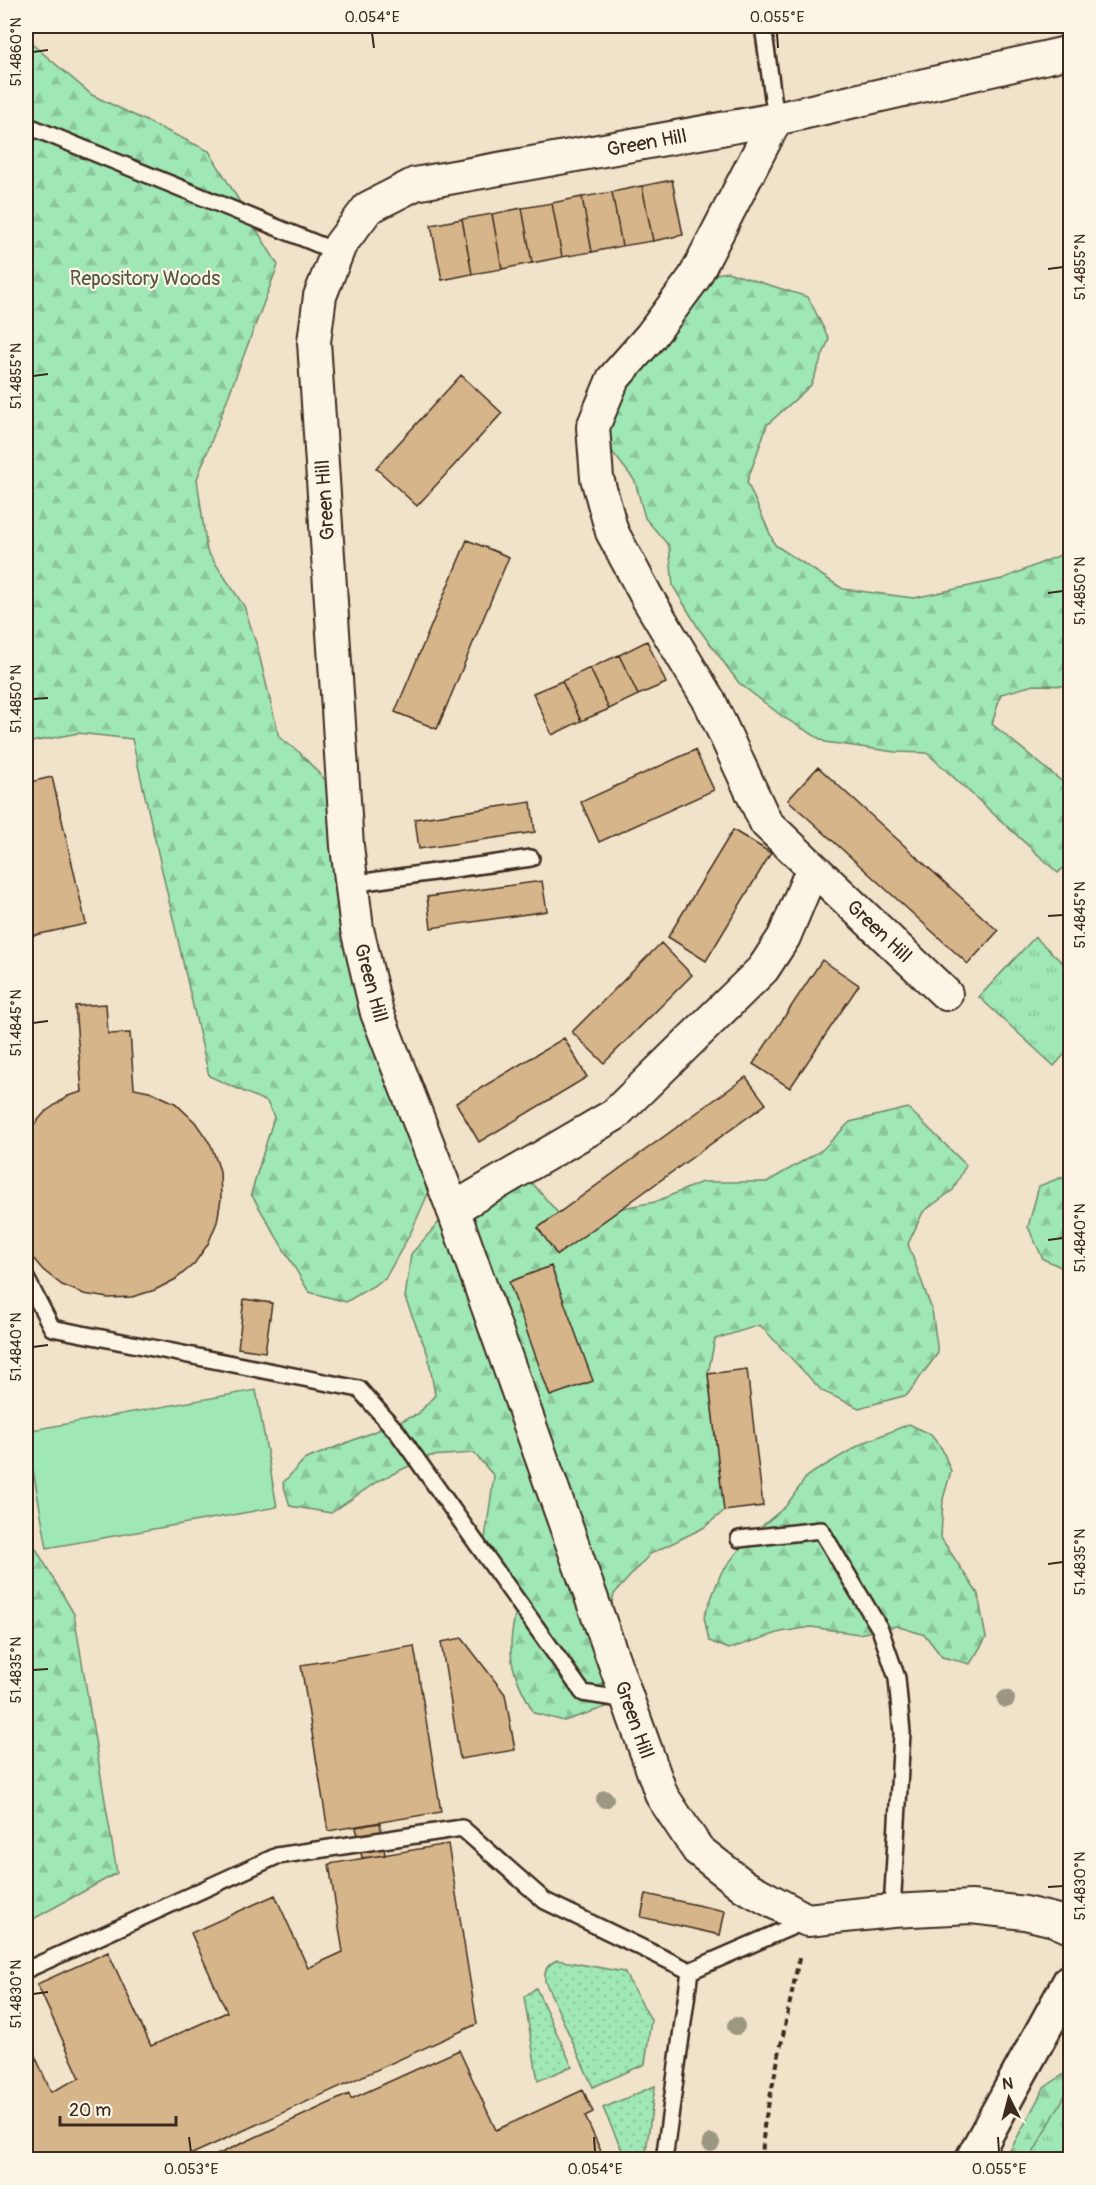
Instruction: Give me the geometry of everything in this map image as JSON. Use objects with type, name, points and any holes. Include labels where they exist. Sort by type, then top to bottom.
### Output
[{"type":"street","name":"Green Hill","points":[[807,1920],[744,1886],[698,1850],[662,1796],[453,1209],[377,1013],[357,929],[351,884],[314,342],[320,296],[337,252],[368,208],[415,184],[776,119],[1071,52]]},
{"type":"street","name":"Green Hill","points":[[776,119],[694,278],[650,337],[613,379],[593,427],[597,478],[612,532],[648,599],[710,702],[766,823],[812,870],[946,994]]},
{"type":"street","points":[[453,1209],[614,1115],[763,969],[784,937],[812,870]]},
{"type":"street","points":[[807,1920],[892,1911],[971,1907],[1025,1913],[1071,1927]]},
{"type":"street","points":[[972,2160],[1071,1981]]},
{"type":"lane","points":[[763,26],[776,119]]},
{"type":"lane","points":[[26,125],[337,252]]},
{"type":"lane","points":[[351,884],[531,858]]},
{"type":"lane","points":[[26,1278],[52,1328],[359,1389],[398,1433],[583,1693],[627,1700]]},
{"type":"lane","points":[[739,1539],[821,1530],[880,1629],[897,1678],[902,1733],[892,1911]]},
{"type":"lane","points":[[26,1970],[277,1856],[462,1828],[545,1901],[690,1971],[807,1920]]},
{"type":"lane","points":[[664,2160],[690,1971]]},
{"type":"path","points":[[762,2160],[764,2126],[807,1920]]},
{"type":"green space","name":"Repository Woods","points":[[26,39],[92,95],[209,151],[278,265],[197,479],[207,551],[244,606],[257,646],[279,737],[299,752],[344,800],[351,884],[438,1171],[411,1232],[385,1279],[346,1302],[309,1292],[251,1194],[274,1117],[267,1102],[209,1076],[132,739],[78,733],[26,743]]},
{"type":"green space","points":[[727,272],[808,297],[829,339],[811,385],[767,425],[747,482],[775,545],[843,589],[914,598],[1002,579],[1070,551],[1070,686],[1034,685],[1001,694],[992,724],[1065,784],[1070,792],[1070,861],[1058,873],[927,753],[895,752],[825,742],[783,717],[739,683],[699,629],[673,586],[669,546],[645,518],[635,481],[593,427],[694,278]]},
{"type":"green space","points":[[1035,937],[1070,970],[1070,1048],[1054,1066],[979,997]]},
{"type":"green space","points":[[908,1108],[966,1165],[953,1190],[923,1212],[908,1244],[932,1310],[938,1353],[907,1395],[859,1408],[822,1391],[760,1325],[715,1339],[708,1374],[724,1511],[703,1528],[650,1554],[614,1594],[604,1635],[627,1700],[564,1721],[534,1713],[514,1671],[512,1659],[512,1635],[518,1602],[483,1553],[494,1476],[474,1453],[430,1456],[378,1481],[331,1513],[290,1506],[283,1483],[304,1460],[418,1414],[435,1395],[428,1355],[405,1298],[411,1254],[440,1221],[498,1183],[533,1184],[558,1213],[538,1228],[558,1254],[622,1208],[655,1202],[702,1182],[767,1182],[822,1150],[850,1122]]},
{"type":"green space","points":[[1070,1174],[1070,1271],[1043,1259],[1028,1227],[1039,1186]]},
{"type":"green space","points":[[256,1390],[277,1507],[47,1548],[26,1431]]},
{"type":"green space","points":[[909,1424],[931,1435],[942,1449],[951,1471],[943,1499],[941,1538],[978,1594],[986,1638],[970,1664],[942,1657],[925,1635],[896,1626],[859,1634],[811,1627],[781,1632],[729,1649],[709,1641],[704,1617],[721,1573],[748,1538],[786,1506],[807,1476],[863,1443]]},
{"type":"green space","points":[[26,1520],[32,1542],[74,1614],[117,1873],[26,1923]]},
{"type":"green space","points":[[557,1960],[624,1972],[651,2020],[645,2064],[593,2087],[545,1981],[547,1968]]},
{"type":"green space","points":[[536,1988],[572,2066],[538,2081],[524,1997]]},
{"type":"green space","points":[[1070,2056],[1068,2159],[1005,2160],[1044,2088],[1067,2072]]},
{"type":"green space","points":[[655,2086],[645,2159],[626,2159],[603,2108]]},
{"type":"green space","points":[[1070,2086],[1070,2159],[1030,2159]]},
{"type":"building","points":[[672,180],[683,235],[653,241],[642,186]]},
{"type":"building","points":[[642,186],[653,241],[622,246],[612,192]]},
{"type":"building","points":[[612,192],[622,246],[592,252],[582,197]]},
{"type":"building","points":[[582,197],[592,252],[562,257],[552,203]]},
{"type":"building","points":[[552,203],[562,257],[532,263],[522,208]]},
{"type":"building","points":[[522,208],[532,263],[502,269],[492,214]]},
{"type":"building","points":[[492,214],[502,269],[472,274],[462,219]]},
{"type":"building","points":[[462,219],[472,274],[442,280],[431,225]]},
{"type":"building","points":[[461,375],[502,413],[417,506],[376,468]]},
{"type":"building","points":[[467,540],[509,557],[437,729],[395,712]]},
{"type":"building","points":[[647,641],[666,683],[638,695],[619,655]]},
{"type":"building","points":[[619,655],[638,695],[609,709],[590,668]]},
{"type":"building","points":[[590,668],[609,709],[581,721],[562,681]]},
{"type":"building","points":[[562,681],[581,721],[552,735],[533,693]]},
{"type":"building","points":[[695,750],[714,790],[599,842],[581,802]]},
{"type":"building","points":[[818,767],[998,931],[968,964],[788,800]]},
{"type":"building","points":[[52,777],[86,924],[26,937],[26,783]]},
{"type":"building","points":[[531,802],[535,832],[419,849],[415,819]]},
{"type":"building","points":[[733,830],[771,853],[706,961],[668,937]]},
{"type":"building","points":[[542,881],[547,911],[431,928],[427,897]]},
{"type":"building","points":[[661,943],[692,975],[604,1063],[572,1032]]},
{"type":"building","points":[[822,960],[859,985],[790,1088],[753,1064]]},
{"type":"building","points":[[106,1004],[108,1034],[130,1033],[134,1088],[149,1091],[175,1103],[195,1122],[211,1145],[220,1171],[221,1199],[217,1222],[208,1244],[194,1264],[176,1279],[155,1290],[132,1297],[108,1298],[84,1294],[62,1285],[43,1270],[26,1250],[26,1134],[45,1112],[68,1096],[82,1092],[75,1006]]},
{"type":"building","points":[[564,1038],[587,1077],[479,1142],[456,1103]]},
{"type":"building","points":[[746,1077],[766,1104],[557,1255],[538,1228]]},
{"type":"building","points":[[551,1266],[593,1381],[550,1396],[509,1282]]},
{"type":"building","points":[[244,1299],[272,1303],[265,1352],[238,1348]]},
{"type":"building","points":[[747,1369],[763,1506],[724,1511],[708,1374]]},
{"type":"building","points":[[462,1638],[505,1694],[515,1750],[460,1759],[441,1642]]},
{"type":"building","points":[[414,1646],[441,1812],[328,1831],[301,1665]]},
{"type":"building","points":[[380,1823],[385,1855],[362,1858],[356,1827]]},
{"type":"building","points":[[448,1844],[477,2024],[179,2160],[26,2160],[26,2035],[51,2092],[80,2078],[37,1984],[108,1952],[151,2046],[227,2012],[191,1933],[275,1895],[308,1968],[343,1952],[329,1864]]},
{"type":"building","points":[[646,1894],[725,1911],[720,1935],[641,1917]]},
{"type":"building","points":[[459,2050],[496,2130],[583,2090],[593,2112],[585,2116],[605,2160],[206,2160],[349,2094],[351,2099]]}]
